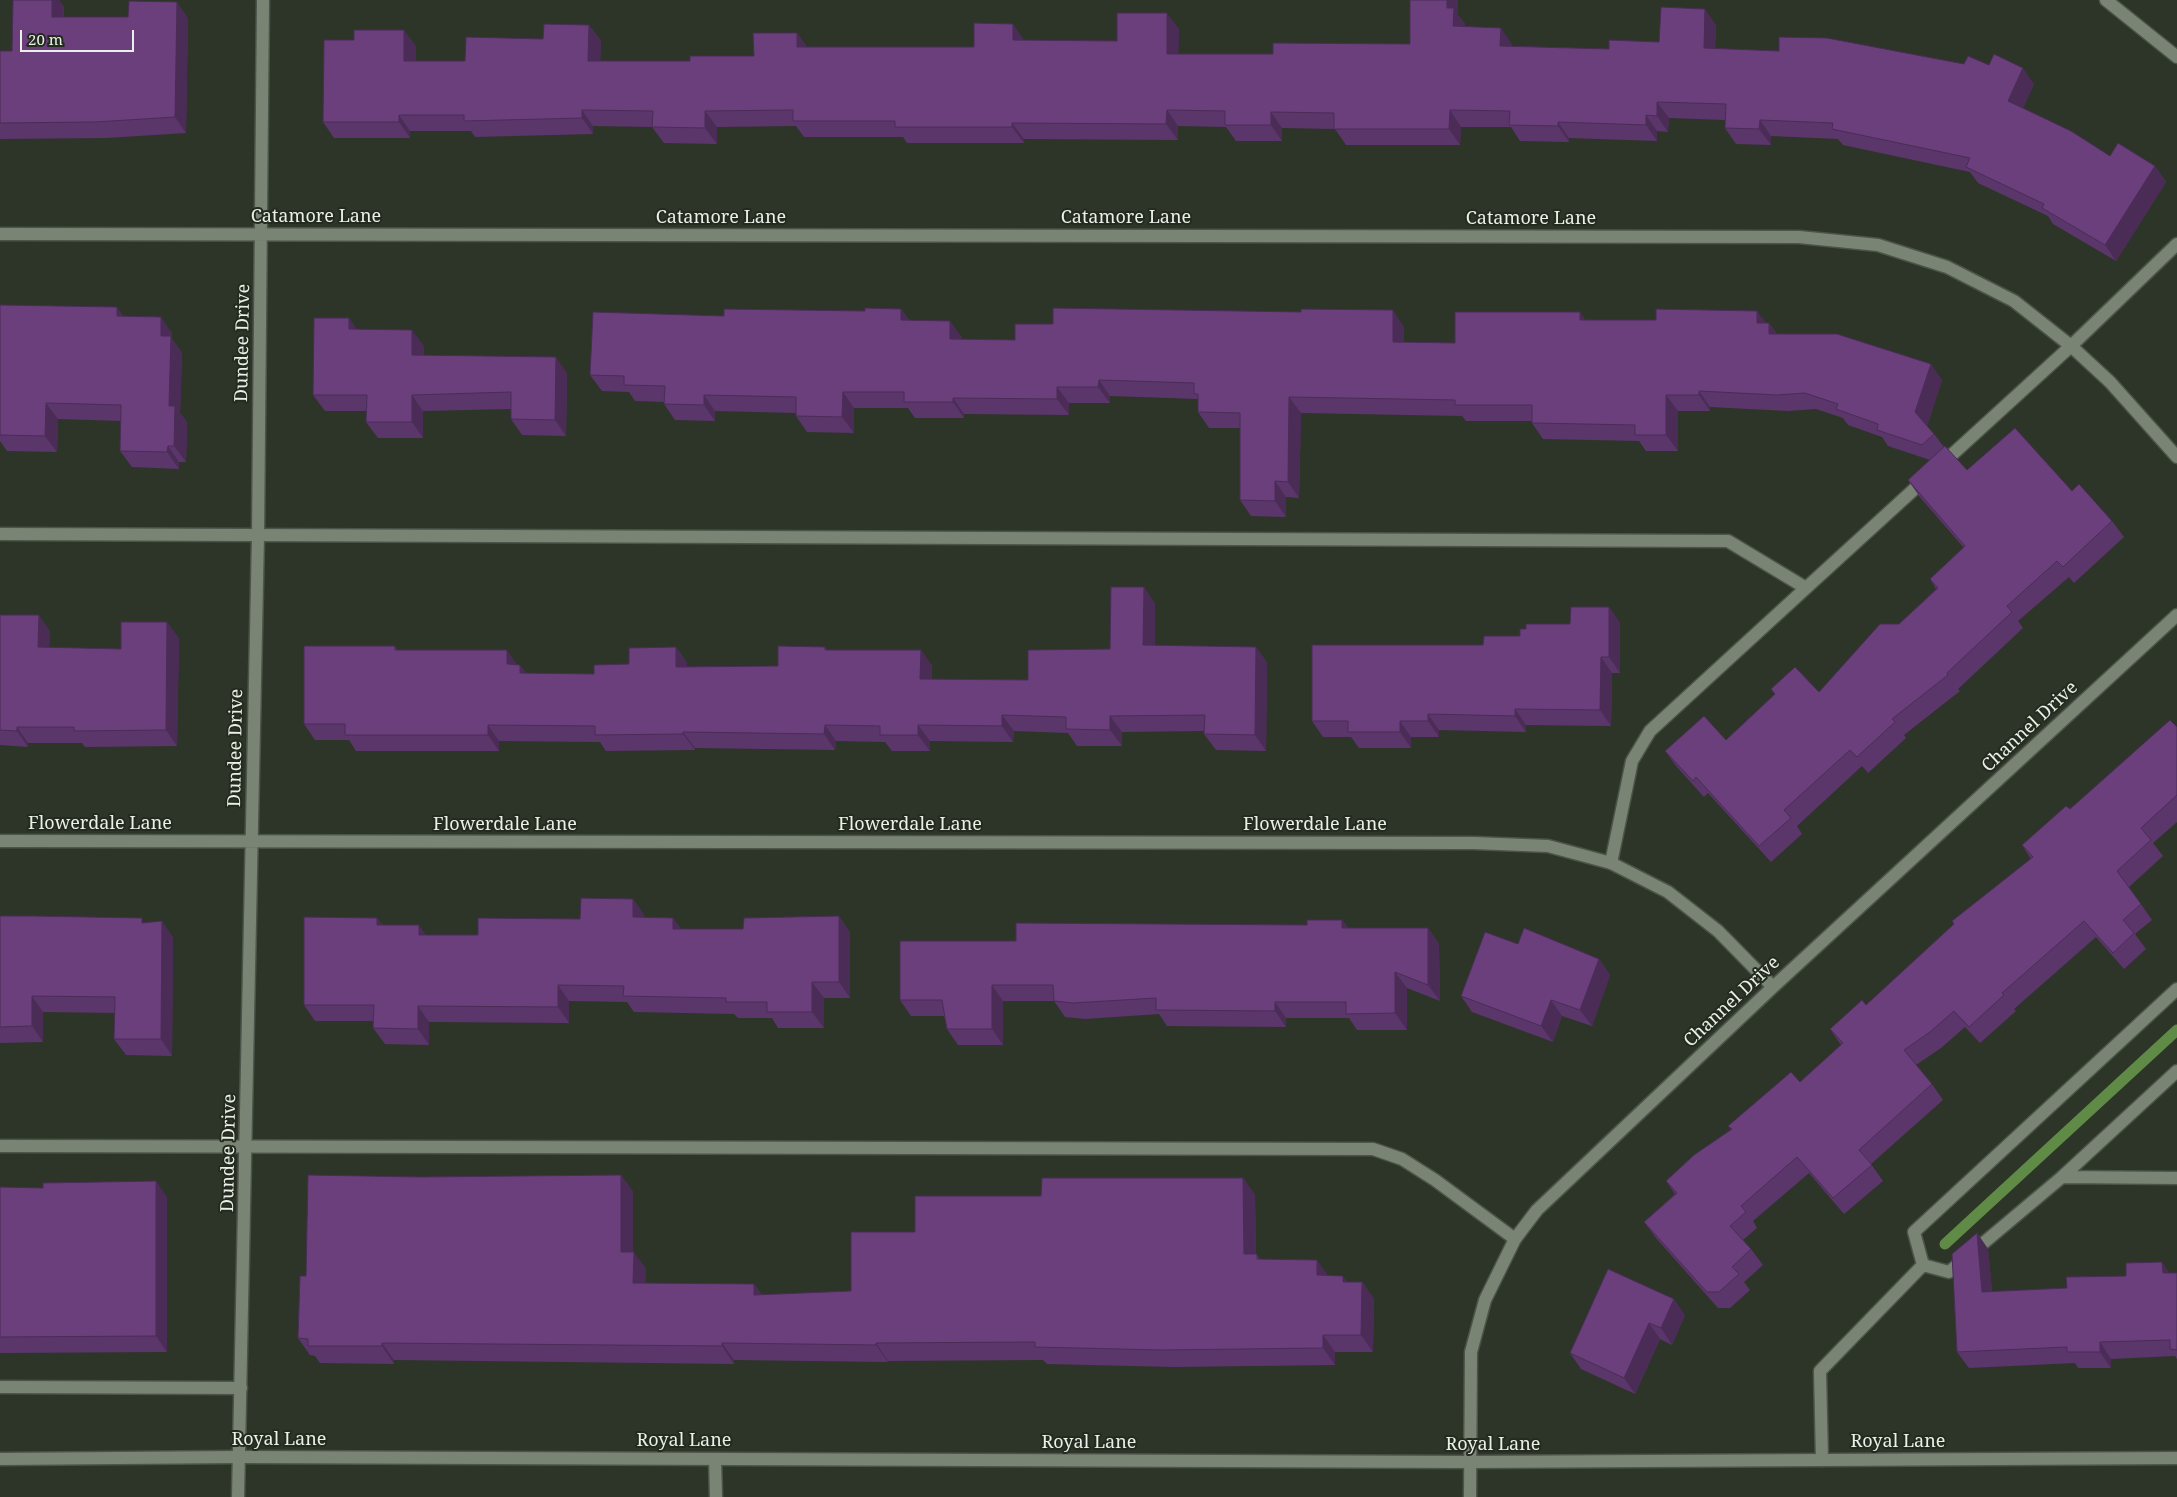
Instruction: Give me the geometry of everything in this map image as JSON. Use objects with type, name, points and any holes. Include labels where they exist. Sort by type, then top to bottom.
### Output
[{"type":"street","name":"Dundee Drive","points":[[238,1497],[247,1146],[258,536],[263,0]]},
{"type":"street","points":[[2106,0],[2177,57]]},
{"type":"street","name":"Catamore Lane","points":[[0,234],[1798,236],[1878,245],[1947,267],[2014,301],[2071,346],[2110,382],[2177,457]]},
{"type":"street","points":[[1611,864],[1632,761],[1650,731],[2071,346],[2177,244]]},
{"type":"street","points":[[0,534],[1728,541],[1806,588]]},
{"type":"street","name":"Channel Drive","points":[[1470,1497],[1471,1352],[1485,1300],[1515,1239],[1537,1210],[1773,987],[2177,615]]},
{"type":"street","name":"Flowerdale Lane","points":[[0,841],[1474,843],[1548,846],[1611,864],[1675,898],[1718,931],[1773,987]]},
{"type":"street","points":[[1923,1265],[1914,1232],[2177,989]]},
{"type":"street","points":[[1923,1265],[1949,1272],[2062,1177],[2177,1071]]},
{"type":"street","points":[[0,1146],[1373,1149],[1402,1159],[1419,1169],[1515,1239]]},
{"type":"street","points":[[2062,1177],[2177,1178]]},
{"type":"street","points":[[1822,1460],[1820,1370],[1923,1265]]},
{"type":"street","points":[[0,1387],[241,1388]]},
{"type":"street","name":"Royal Lane","points":[[0,1459],[239,1457],[1470,1462],[2177,1458]]},
{"type":"street","points":[[715,1459],[716,1497]]},
{"type":"building","points":[[13,0],[52,0],[52,17],[128,17],[129,1],[177,2],[175,117],[95,122],[0,123],[0,51],[12,51]]},
{"type":"building","points":[[1410,0],[1447,0],[1447,8],[1454,8],[1453,26],[1501,28],[1500,46],[1609,49],[1609,40],[1659,42],[1661,7],[1705,9],[1704,48],[1779,51],[1779,37],[1827,38],[1964,64],[1968,56],[1989,65],[1994,54],[2023,68],[2008,101],[2071,131],[2110,156],[2118,143],[2155,166],[2105,245],[2042,208],[2044,204],[1966,167],[1970,158],[1832,129],[1833,123],[1760,120],[1759,129],[1725,128],[1726,104],[1657,102],[1657,116],[1646,115],[1646,125],[1558,122],[1558,126],[1509,125],[1510,111],[1450,110],[1449,129],[1334,129],[1334,113],[1271,112],[1271,125],[1225,125],[1225,111],[1167,110],[1166,124],[1012,123],[1012,127],[895,127],[895,121],[793,121],[793,110],[705,111],[705,128],[652,127],[653,111],[582,110],[582,118],[464,121],[464,115],[399,115],[399,122],[323,122],[324,40],[354,40],[354,30],[404,30],[404,61],[465,61],[466,37],[543,39],[544,24],[589,25],[588,61],[690,61],[690,56],[754,56],[753,33],[797,33],[797,47],[974,47],[974,23],[1013,24],[1013,40],[1117,41],[1117,13],[1167,13],[1167,54],[1273,54],[1273,43],[1410,44]]},
{"type":"building","points":[[0,305],[117,307],[117,316],[161,317],[161,336],[171,336],[169,406],[175,406],[174,446],[168,446],[167,452],[120,451],[121,405],[46,403],[45,436],[0,435]]},
{"type":"building","points":[[865,308],[901,309],[901,320],[950,321],[950,339],[1015,340],[1015,324],[1053,324],[1053,308],[1301,312],[1301,309],[1393,310],[1393,342],[1455,343],[1455,312],[1580,312],[1580,320],[1656,320],[1656,309],[1757,311],[1757,323],[1769,323],[1769,334],[1837,334],[1931,364],[1915,412],[1934,434],[1922,445],[1877,430],[1878,424],[1836,409],[1838,404],[1805,393],[1777,395],[1699,391],[1699,395],[1666,395],[1666,435],[1635,435],[1635,425],[1532,423],[1532,405],[1455,405],[1455,400],[1289,397],[1288,482],[1275,481],[1275,501],[1240,500],[1240,413],[1198,412],[1198,394],[1194,394],[1194,383],[1099,380],[1098,387],[1057,387],[1057,399],[953,398],[953,402],[904,402],[904,392],[843,392],[842,417],[796,416],[796,397],[704,395],[704,405],[664,404],[665,386],[624,385],[624,376],[590,375],[593,312],[724,316],[724,309],[865,311]]},
{"type":"building","points":[[314,318],[349,318],[349,329],[412,330],[412,355],[556,357],[555,420],[511,419],[511,392],[412,395],[412,422],[366,422],[367,395],[313,395]]},
{"type":"building","points":[[2015,428],[2072,491],[2079,484],[2112,521],[2063,567],[2057,561],[2007,606],[2012,612],[1947,673],[1948,675],[1892,719],[1895,722],[1857,757],[1850,750],[1784,810],[1791,818],[1759,846],[1696,777],[1693,781],[1665,751],[1704,716],[1726,740],[1775,694],[1771,689],[1795,667],[1819,692],[1880,624],[1899,624],[1938,588],[1930,579],[1965,546],[1908,480],[1945,446],[1967,470]]},
{"type":"building","points":[[1111,587],[1144,587],[1143,645],[1256,647],[1255,735],[1204,734],[1205,715],[1110,716],[1110,730],[1066,729],[1066,717],[1002,715],[1002,726],[918,725],[918,735],[880,735],[880,726],[825,725],[824,734],[683,732],[683,734],[595,735],[595,726],[488,725],[488,735],[345,735],[345,724],[304,724],[304,646],[395,646],[395,650],[507,650],[507,664],[520,665],[520,673],[594,674],[594,665],[629,664],[629,648],[676,647],[676,667],[778,666],[778,646],[825,647],[825,650],[921,650],[920,679],[1028,680],[1028,650],[1110,649]]},
{"type":"building","points":[[1571,607],[1609,607],[1609,657],[1601,657],[1600,710],[1515,709],[1515,716],[1428,714],[1428,721],[1400,721],[1400,732],[1348,732],[1348,721],[1312,721],[1312,645],[1483,645],[1484,636],[1520,636],[1520,629],[1526,629],[1526,624],[1570,624]]},
{"type":"building","points":[[0,615],[39,615],[38,647],[121,649],[121,622],[167,622],[166,730],[74,731],[74,727],[17,727],[17,731],[0,730]]},
{"type":"building","points":[[2170,720],[2177,727],[2177,795],[2141,828],[2151,840],[2117,871],[2141,904],[2123,920],[2134,933],[2113,953],[2084,921],[2002,993],[2004,995],[1969,1027],[1954,1011],[1930,1032],[1904,1050],[1932,1084],[1859,1150],[1872,1165],[1833,1198],[1797,1157],[1741,1206],[1746,1212],[1730,1226],[1751,1249],[1732,1267],[1739,1274],[1719,1292],[1707,1292],[1644,1222],[1677,1193],[1666,1181],[1694,1155],[1732,1129],[1728,1126],[1791,1072],[1800,1082],[1843,1043],[1830,1029],[1862,1000],[1866,1005],[1954,924],[1952,921],[2033,857],[2022,845],[2066,806],[2070,809]]},
{"type":"building","points":[[581,898],[633,899],[633,917],[673,918],[673,929],[743,929],[744,918],[839,916],[839,982],[812,982],[812,1012],[767,1012],[767,1002],[726,1002],[726,998],[623,996],[624,986],[558,985],[558,1007],[418,1006],[418,1029],[373,1028],[374,1005],[304,1005],[304,917],[377,918],[377,925],[419,925],[419,935],[478,935],[478,918],[580,919]]},
{"type":"building","points":[[0,916],[142,918],[142,923],[162,921],[161,1039],[114,1039],[115,997],[32,996],[32,1026],[0,1027]]},
{"type":"building","points":[[1307,920],[1342,920],[1342,928],[1428,928],[1428,985],[1395,972],[1395,1013],[1346,1014],[1346,1002],[1275,1002],[1275,1011],[1156,1010],[1156,998],[1073,1003],[1054,1001],[1053,985],[992,985],[992,1029],[947,1029],[942,1000],[900,1000],[900,941],[1016,941],[1016,923],[1307,925]]},
{"type":"building","points":[[1524,928],[1599,959],[1580,1010],[1551,1000],[1541,1026],[1461,996],[1485,932],[1518,944]]},
{"type":"building","points":[[308,1175],[421,1177],[621,1175],[621,1252],[634,1252],[633,1283],[754,1284],[754,1295],[851,1291],[851,1232],[915,1232],[915,1196],[1041,1196],[1042,1178],[1243,1178],[1244,1254],[1257,1254],[1257,1259],[1317,1260],[1317,1275],[1343,1276],[1343,1282],[1362,1282],[1361,1335],[1323,1335],[1323,1348],[1162,1350],[1035,1347],[1035,1342],[876,1343],[876,1345],[722,1343],[722,1346],[382,1343],[382,1346],[308,1346],[308,1339],[298,1338],[300,1276],[306,1276]]},
{"type":"building","points":[[156,1181],[156,1336],[0,1337],[0,1187],[43,1188],[43,1183]]},
{"type":"building","points":[[1977,1233],[1982,1292],[2067,1288],[2066,1277],[2126,1276],[2126,1263],[2162,1262],[2163,1273],[2177,1273],[2177,1350],[2170,1349],[2170,1340],[2100,1342],[2100,1352],[2067,1352],[2067,1347],[1957,1352],[1952,1254]]},
{"type":"building","points":[[1608,1269],[1674,1299],[1661,1328],[1649,1323],[1624,1378],[1570,1353]]},
{"type":"waterway","points":[[1945,1244],[2177,1030]]}]
